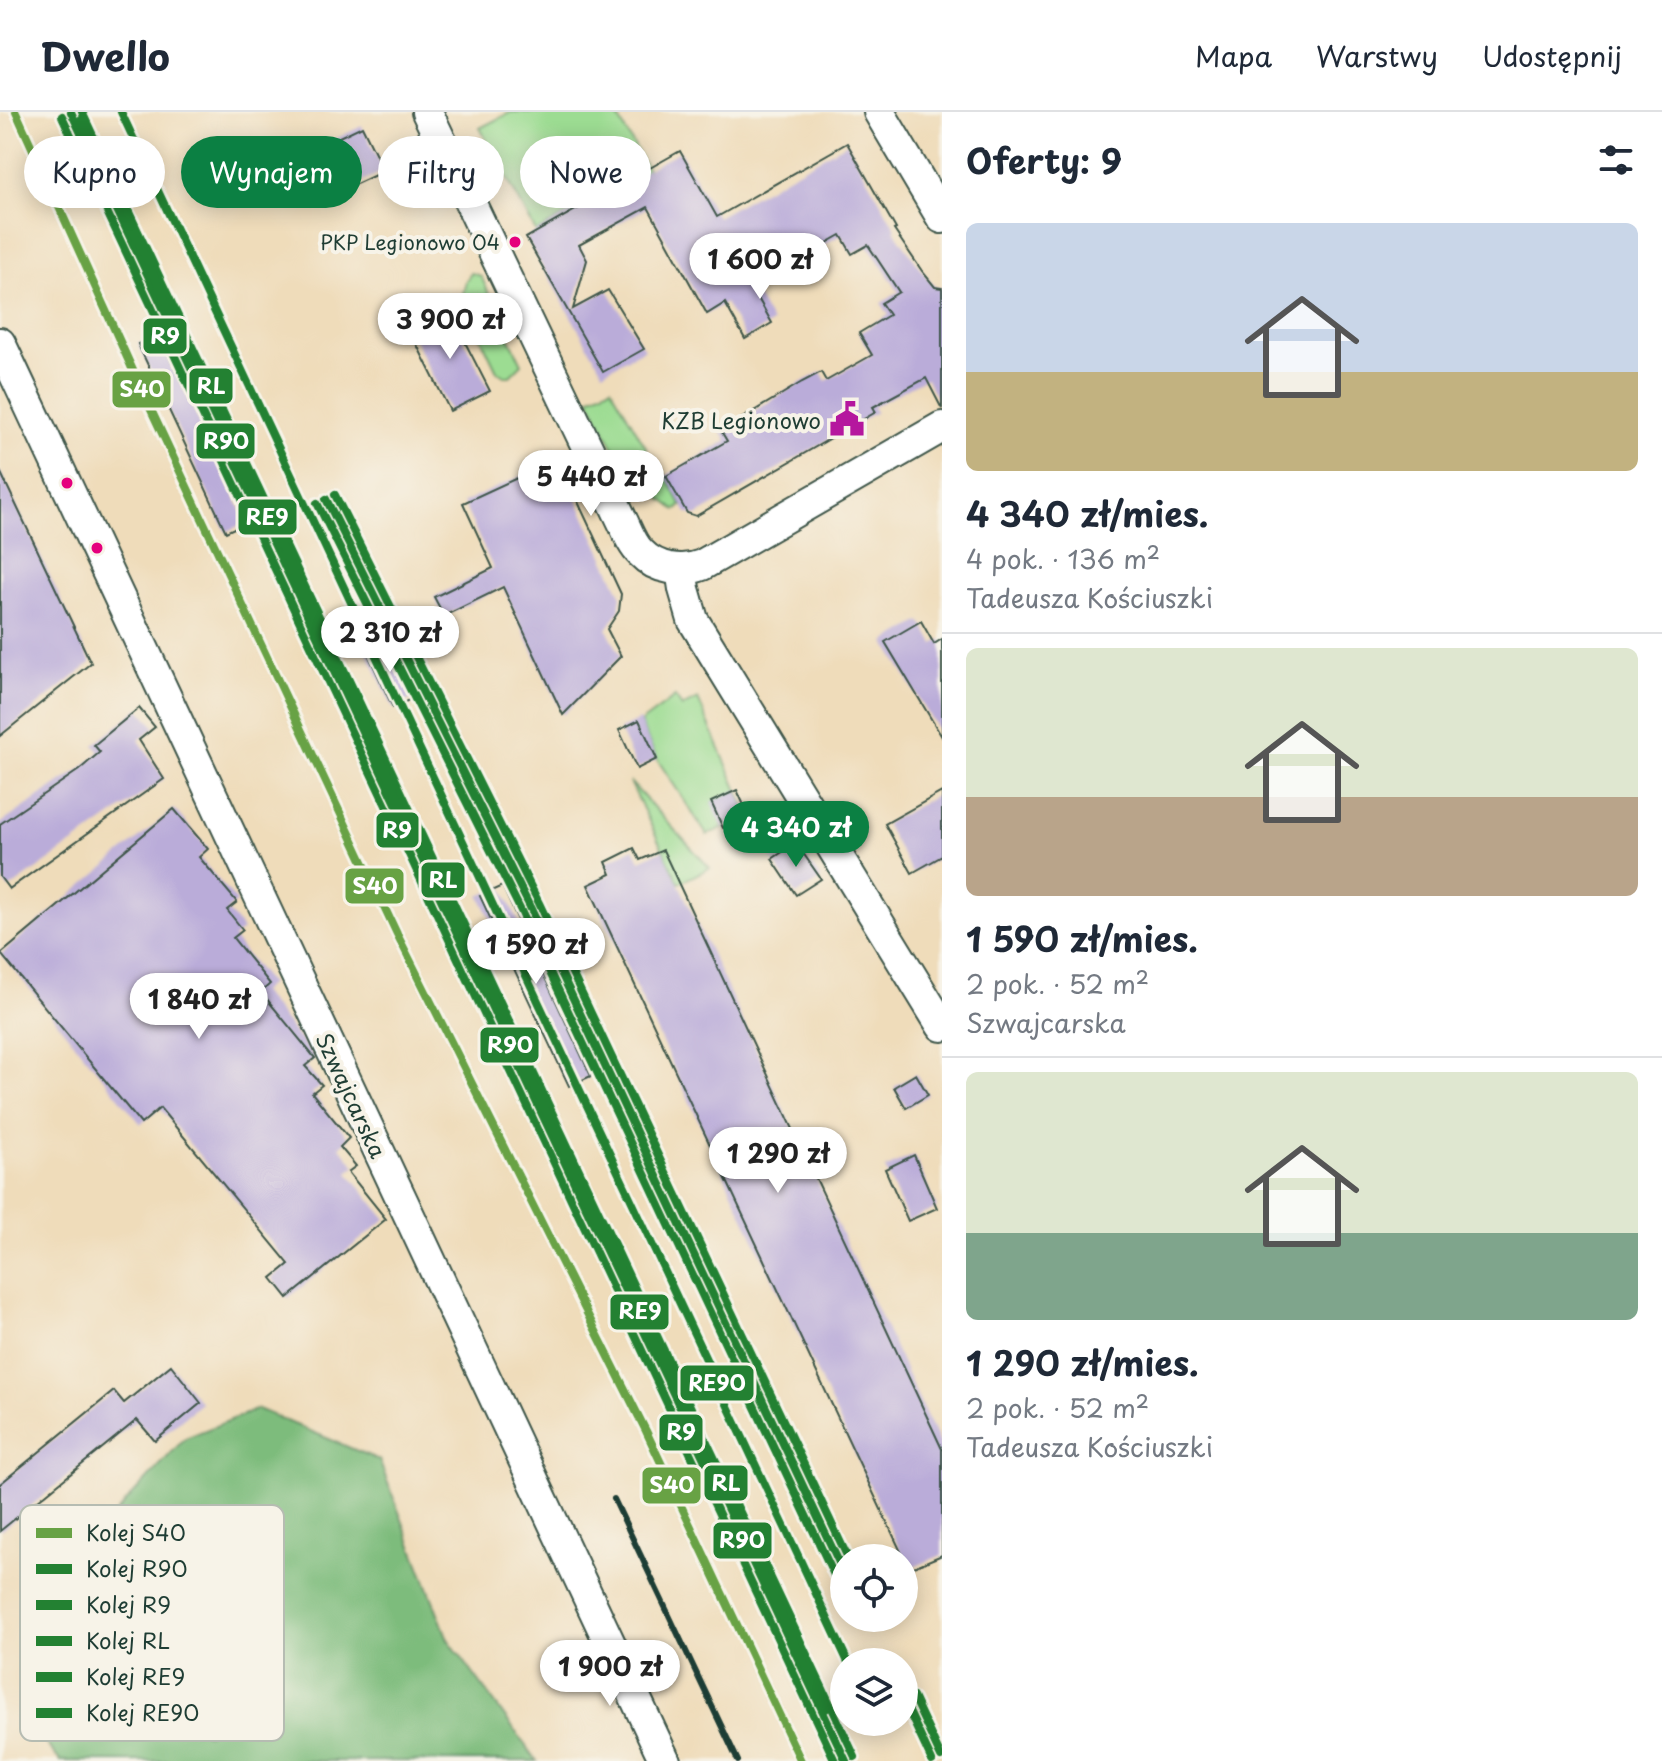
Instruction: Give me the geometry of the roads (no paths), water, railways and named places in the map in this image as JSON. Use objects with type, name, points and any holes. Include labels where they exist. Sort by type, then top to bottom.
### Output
[{"type":"street","points":[[427,112],[636,547],[657,564],[681,569],[695,568],[718,557],[942,427]]},
{"type":"street","points":[[879,112],[942,218]]},
{"type":"street","name":"Szwajcarska","points":[[0,343],[665,1761]]},
{"type":"street","points":[[681,569],[693,620],[942,1026]]},
{"type":"railway","points":[[614,1499],[738,1761]]},
{"type":"rail line","name":"S40","points":[[16,112],[145,397],[397,934],[646,1431],[801,1761]]},
{"type":"rail line","name":"R90","points":[[71,112],[846,1761]]},
{"type":"rail line","name":"RL","points":[[82,112],[855,1757]]},
{"type":"rail line","name":"RE90","points":[[121,112],[841,1648]]},
{"type":"rail line","name":"R9","points":[[62,116],[835,1761]]},
{"type":"rail line","name":"RE9","points":[[81,120],[826,1709]]},
{"type":"rail line","name":"RL","points":[[335,495],[539,903],[841,1544]]},
{"type":"rail line","name":"R90","points":[[326,499],[530,907],[830,1544]]},
{"type":"rail line","name":"R9","points":[[317,503],[521,911],[830,1566]]},
{"type":"rail line","name":"RL","points":[[918,1708],[941,1757]]},
{"type":"rail line","name":"R90","points":[[918,1731],[932,1761]]},
{"type":"place","name":"PKP Legionowo 04","points":[[515,242]]},
{"type":"place","name":"KZB Legionowo","points":[[847,419]]}]
